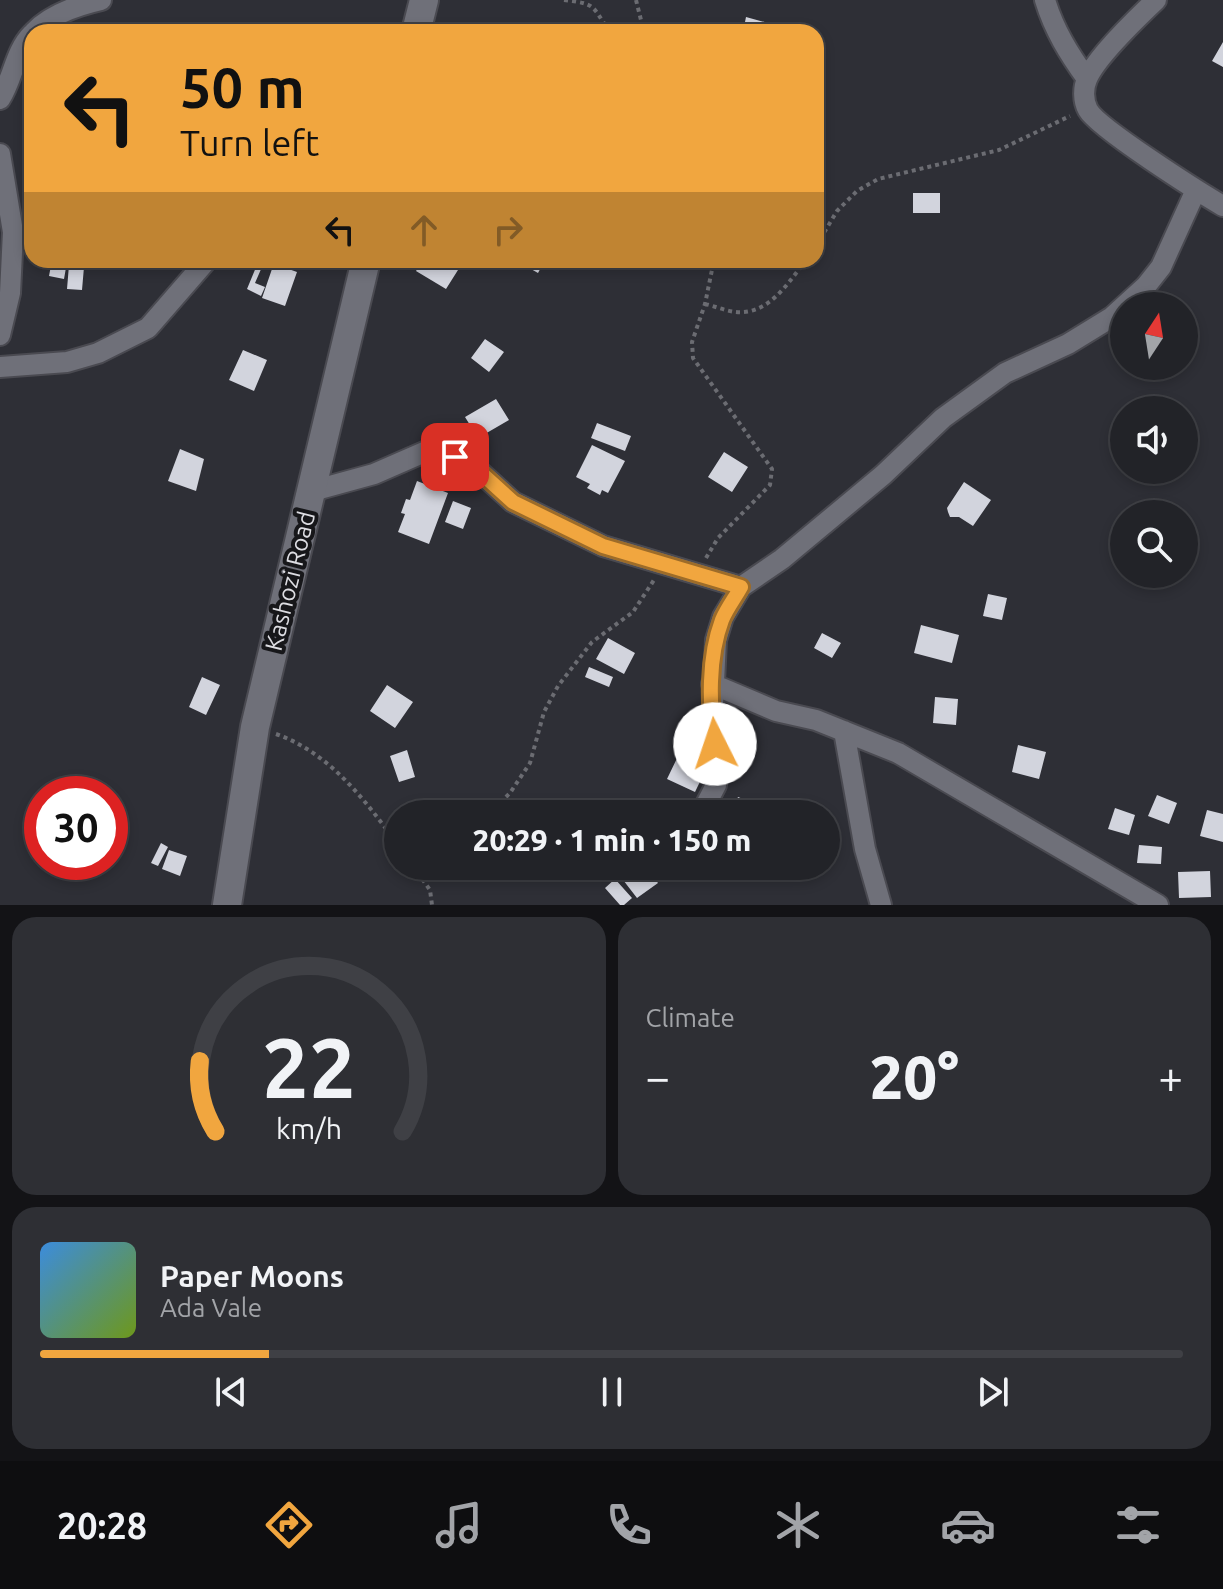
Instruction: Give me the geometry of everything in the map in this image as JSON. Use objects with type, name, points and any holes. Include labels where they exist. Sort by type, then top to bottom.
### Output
[{"type":"main road","points":[[418,24],[424,0]]},
{"type":"main road","name":"Kashozi Road","points":[[227,905],[255,727],[364,268]]},
{"type":"street","points":[[42,24],[82,4],[101,0]]},
{"type":"street","points":[[1045,0],[1067,52],[1087,79]]},
{"type":"street","points":[[1156,0],[1087,79],[1084,97],[1087,108],[1105,126],[1223,206]]},
{"type":"street","points":[[0,99],[9,85],[24,41]]},
{"type":"street","points":[[0,154],[13,232],[10,293],[0,335]]},
{"type":"street","points":[[708,800],[716,785],[717,774],[712,725],[716,640],[723,617],[741,587],[782,559],[883,475],[943,418],[1005,373],[1068,344],[1112,317],[1146,286],[1161,267],[1196,190]]},
{"type":"street","points":[[0,367],[67,362],[88,356],[148,328],[200,268]]},
{"type":"street","points":[[312,491],[374,474],[429,450],[442,452],[480,472],[513,502],[603,546],[741,587]]},
{"type":"street","points":[[712,684],[776,711],[816,720],[898,753],[1158,905]]},
{"type":"street","points":[[844,731],[865,849],[881,905]]},
{"type":"path","points":[[564,0],[591,4],[605,24]]},
{"type":"path","points":[[636,0],[642,24]]},
{"type":"path","points":[[824,231],[837,211],[857,191],[878,179],[999,150],[1087,108]]},
{"type":"path","points":[[696,574],[718,538],[770,485],[772,469],[693,358],[692,342],[705,304],[712,268]]},
{"type":"path","points":[[705,304],[735,312],[753,311],[770,302],[799,268]]},
{"type":"path","points":[[503,800],[530,763],[544,712],[558,686],[592,642],[633,612],[665,565]]},
{"type":"path","points":[[255,727],[297,742],[336,771],[384,823]]},
{"type":"path","points":[[423,880],[430,890],[432,905]]},
{"type":"building","points":[[746,17],[772,24],[745,24]]},
{"type":"building","points":[[1223,42],[1223,67],[1212,61]]},
{"type":"building","points":[[913,193],[940,193],[940,213],[913,213]]},
{"type":"building","points":[[50,268],[66,268],[64,279],[49,276]]},
{"type":"building","points":[[69,268],[84,268],[82,290],[67,289]]},
{"type":"building","points":[[256,268],[262,268],[255,283],[265,287],[261,296],[247,289]]},
{"type":"building","points":[[269,268],[297,272],[285,306],[262,298],[272,269]]},
{"type":"building","points":[[418,268],[458,270],[446,289],[416,271]]},
{"type":"building","points":[[485,339],[504,352],[489,372],[471,358]]},
{"type":"building","points":[[243,350],[267,360],[254,391],[229,380]]},
{"type":"building","points":[[496,399],[509,420],[478,438],[465,417]]},
{"type":"building","points":[[597,423],[631,436],[625,451],[591,438]]},
{"type":"building","points":[[592,445],[625,461],[608,493],[602,490],[600,495],[587,488],[590,484],[576,477]]},
{"type":"building","points":[[180,449],[204,459],[196,491],[168,481]]},
{"type":"building","points":[[724,452],[748,467],[732,492],[708,477]]},
{"type":"building","points":[[417,481],[448,493],[429,544],[398,532],[405,514],[401,513],[406,499],[410,500]]},
{"type":"building","points":[[964,482],[991,500],[973,526],[959,517],[950,517],[947,508]]},
{"type":"building","points":[[453,501],[471,508],[463,529],[445,522]]},
{"type":"building","points":[[988,594],[1007,598],[1002,620],[983,616]]},
{"type":"building","points":[[921,625],[959,635],[952,663],[914,653]]},
{"type":"building","points":[[822,633],[841,643],[832,658],[814,648]]},
{"type":"building","points":[[608,638],[635,653],[624,674],[596,659]]},
{"type":"building","points":[[589,667],[613,677],[609,687],[585,677]]},
{"type":"building","points":[[202,677],[220,685],[206,715],[189,707]]},
{"type":"building","points":[[387,685],[413,702],[395,728],[370,711]]},
{"type":"building","points":[[935,697],[958,699],[956,725],[933,723]]},
{"type":"building","points":[[1018,745],[1046,752],[1039,779],[1012,772]]},
{"type":"building","points":[[407,750],[415,777],[399,782],[390,756]]},
{"type":"building","points":[[681,750],[709,763],[695,792],[667,779]]},
{"type":"building","points":[[1157,795],[1177,803],[1169,824],[1148,816]]},
{"type":"building","points":[[1115,808],[1135,815],[1129,835],[1108,829]]},
{"type":"building","points":[[1207,810],[1223,814],[1223,842],[1200,836]]},
{"type":"building","points":[[161,843],[168,847],[158,866],[151,863]]},
{"type":"building","points":[[1139,845],[1162,847],[1161,864],[1137,863]]},
{"type":"building","points":[[169,850],[187,856],[180,876],[162,869]]},
{"type":"building","points":[[1210,871],[1211,897],[1179,898],[1178,872]]},
{"type":"building","points":[[616,880],[632,898],[620,905],[605,888]]},
{"type":"building","points":[[623,880],[656,880],[658,883],[637,898]]},
{"type":"route","points":[[455,457],[480,472],[513,502],[603,546],[741,587],[723,617],[716,640],[712,684],[715,744]]}]
